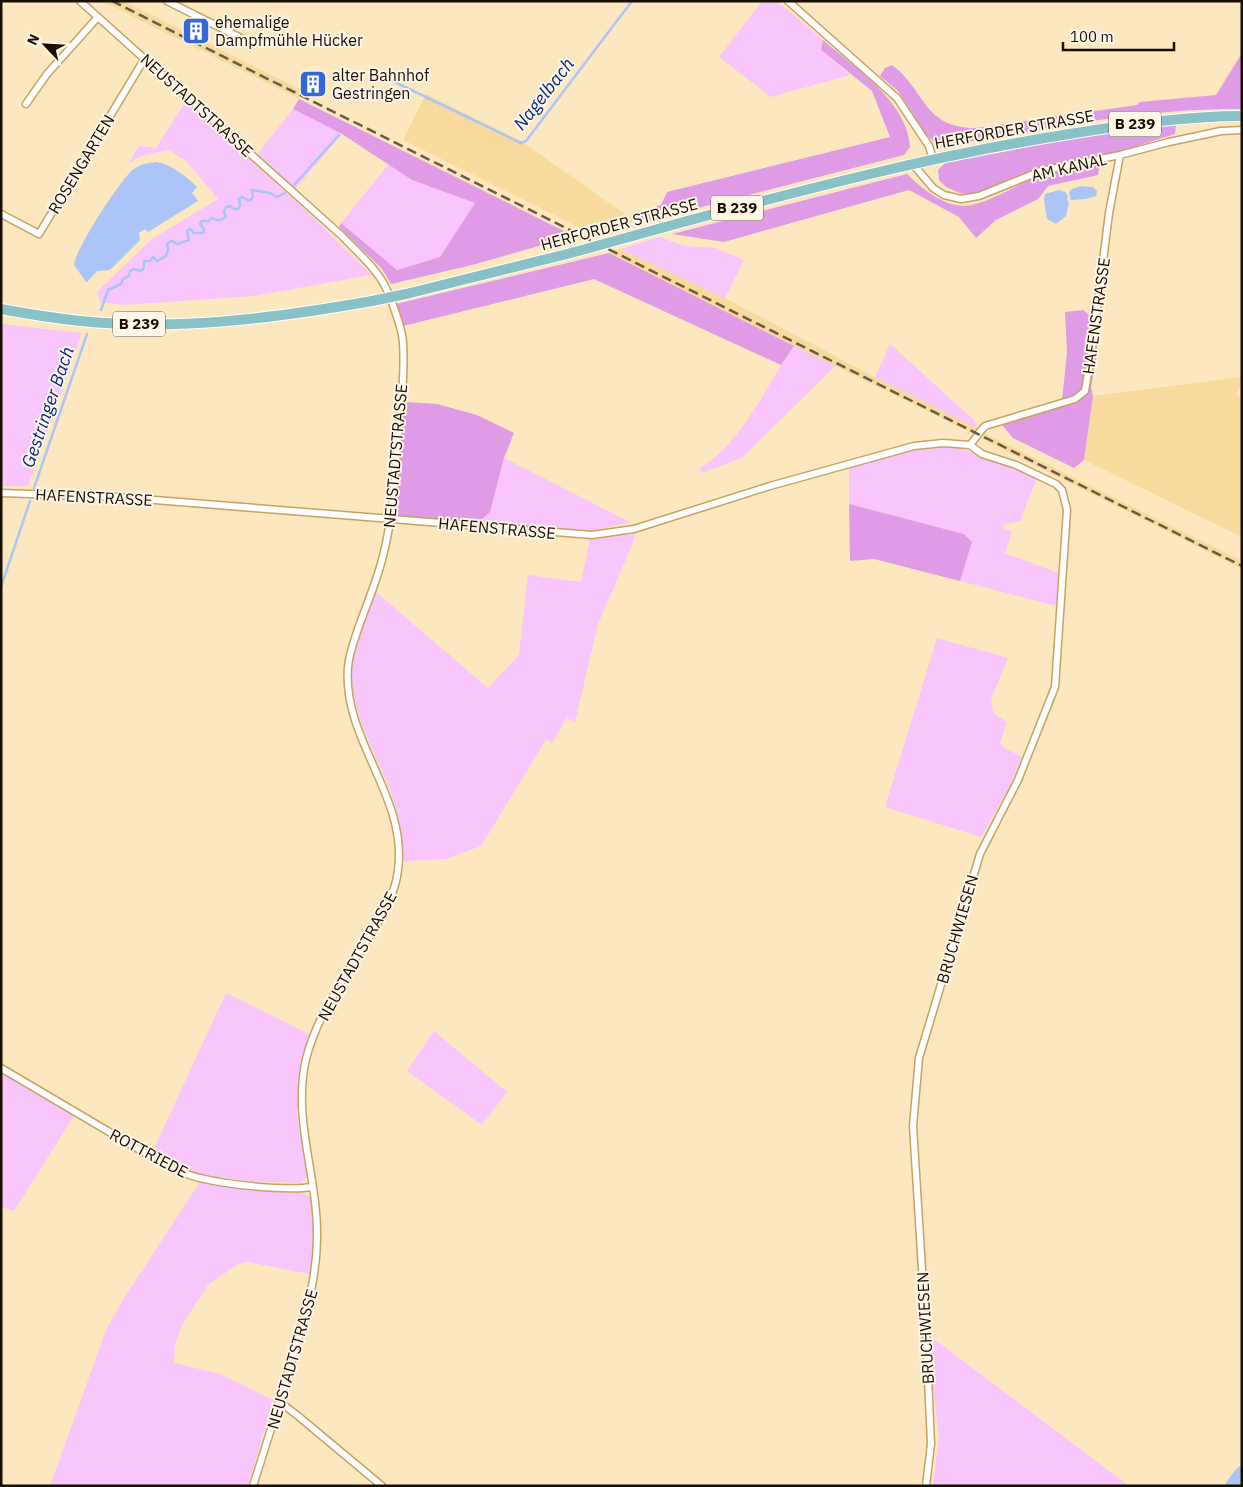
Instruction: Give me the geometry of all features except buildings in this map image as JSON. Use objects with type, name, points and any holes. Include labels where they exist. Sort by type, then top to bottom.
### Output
[{"type":"main road","name":"HERFORDER STRASSE","points":[[1,309],[82,321],[166,324],[228,321],[296,314],[406,294],[571,253],[798,191],[912,163],[1028,140],[1121,126],[1222,116],[1242,116]]},
{"type":"street","name":"NEUSTADTSTRASSE","points":[[80,1],[342,236],[376,273],[386,288],[403,339],[402,395],[391,519],[381,562],[353,644],[348,666],[350,703],[358,730],[390,803],[397,830],[399,866],[388,906],[327,1007],[306,1059],[302,1087],[303,1128],[318,1232],[314,1280],[280,1402],[253,1486]]},
{"type":"street","points":[[168,1],[248,41]]},
{"type":"street","points":[[788,1],[898,98],[930,146],[933,159]]},
{"type":"street","points":[[26,104],[47,74],[98,17]]},
{"type":"street","name":"ROSENGARTEN","points":[[1,214],[39,234],[145,58]]},
{"type":"street","name":"AM KANAL","points":[[912,163],[932,188],[961,199],[979,196],[1041,171],[1120,155],[1168,142],[1221,131],[1242,130]]},
{"type":"street","name":"HAFENSTRASSE","points":[[1,493],[117,496],[592,536],[634,529],[770,486],[914,446],[943,443],[970,445],[985,426],[1075,399],[1085,390],[1109,213],[1120,155]]},
{"type":"street","name":"BRUCHWIESEN","points":[[926,1486],[931,1444],[913,1126],[920,1058],[980,854],[1018,780],[1055,687],[1067,510],[1062,490],[1056,484],[1016,465],[982,454],[970,445]]},
{"type":"street","name":"ROTTRIEDE","points":[[1,1068],[167,1166],[185,1174],[247,1185],[313,1187]]},
{"type":"street","points":[[280,1402],[382,1486]]},
{"type":"shaded area","points":[[102,1],[124,1],[303,91],[299,99]]},
{"type":"shaded area","points":[[762,1],[777,1],[823,40],[821,50],[850,75],[771,97],[719,57]]},
{"type":"shaded area","points":[[823,40],[864,74],[890,100],[900,115],[907,131],[910,147],[904,155],[648,221],[636,214],[661,205],[667,192],[890,137],[872,91],[821,50]]},
{"type":"shaded area","points":[[1242,53],[1242,109],[1168,112],[1131,116],[1058,126],[949,145],[936,144],[926,134],[898,91],[880,76],[885,68],[892,65],[912,85],[926,106],[945,122],[975,128],[1137,105],[1140,102],[1216,95]]},
{"type":"shaded area","points":[[426,94],[521,141],[635,221],[590,233],[403,140]]},
{"type":"shaded area","points":[[299,99],[574,236],[472,265],[391,284],[382,269],[339,227],[341,223],[397,270],[440,257],[475,203],[412,180],[342,134],[293,109]]},
{"type":"shaded area","points":[[186,101],[314,218],[371,275],[254,296],[122,305],[100,302],[97,292],[152,239],[218,199],[187,162],[169,150],[141,156],[128,164],[139,146],[156,148]]},
{"type":"shaded area","points":[[293,109],[342,134],[295,189],[257,154]]},
{"type":"shaded area","points":[[1176,125],[1175,134],[1118,152],[1042,167],[980,193],[962,194],[946,187],[939,180],[938,170],[945,163],[1095,134]]},
{"type":"shaded area","points":[[1100,163],[1098,175],[1048,186],[1038,199],[996,220],[976,238],[959,217],[909,190],[724,242],[672,234],[907,174],[925,190],[939,199],[962,206],[991,199],[1047,173]]},
{"type":"shaded area","points":[[389,164],[412,180],[475,203],[440,257],[396,270],[341,223]]},
{"type":"shaded area","points":[[660,237],[684,246],[716,248],[744,260],[725,298],[620,249]]},
{"type":"shaded area","points":[[620,249],[725,298],[977,428],[976,431],[974,434],[609,253]]},
{"type":"shaded area","points":[[609,253],[794,346],[781,365],[594,279],[403,326],[396,304]]},
{"type":"shaded area","points":[[1083,310],[1092,317],[1096,359],[1091,388],[1093,396],[1084,460],[1074,468],[1013,438],[1002,425],[1003,416],[1062,400],[1067,352],[1065,312]]},
{"type":"shaded area","points":[[1,324],[82,333],[28,486],[1,486]]},
{"type":"shaded area","points":[[890,344],[975,421],[977,428],[875,377]]},
{"type":"shaded area","points":[[794,346],[835,366],[742,458],[702,473],[699,469],[729,444],[741,429]]},
{"type":"shaded area","points":[[1242,377],[1242,383],[1236,395],[1242,398],[1242,537],[1084,460],[1093,396]]},
{"type":"shaded area","points":[[407,402],[437,404],[477,415],[514,433],[504,458],[490,512],[478,523],[393,517],[403,413]]},
{"type":"shaded area","points":[[984,433],[1242,561],[1242,569],[982,439]]},
{"type":"shaded area","points":[[944,446],[959,447],[1037,478],[1020,521],[1004,524],[1003,528],[1012,532],[1005,553],[1058,573],[1057,606],[960,581],[972,542],[964,534],[849,504],[849,467],[916,449]]},
{"type":"shaded area","points":[[504,458],[630,522],[592,531],[478,523],[490,512]]},
{"type":"shaded area","points":[[849,504],[964,534],[972,542],[960,581],[874,559],[850,561]]},
{"type":"shaded area","points":[[635,534],[598,624],[575,722],[567,718],[552,743],[546,740],[481,846],[446,859],[404,861],[402,838],[394,801],[360,719],[352,685],[355,649],[376,592],[488,688],[519,655],[528,575],[581,582],[590,539]]},
{"type":"shaded area","points":[[937,638],[1008,658],[991,699],[994,714],[1007,722],[1000,743],[1003,747],[1022,757],[1009,788],[981,837],[885,807]]},
{"type":"shaded area","points":[[226,993],[311,1035],[301,1062],[297,1116],[308,1177],[300,1183],[249,1181],[201,1175],[179,1169],[152,1153]]},
{"type":"shaded area","points":[[434,1031],[507,1092],[482,1125],[407,1071]]},
{"type":"shaded area","points":[[1,1071],[74,1116],[14,1211],[1,1207]]},
{"type":"shaded area","points":[[200,1182],[250,1189],[299,1191],[310,1197],[314,1233],[310,1274],[247,1262],[238,1264],[208,1285],[182,1325],[175,1345],[174,1363],[220,1374],[273,1400],[248,1486],[50,1486],[106,1330],[124,1298]]},
{"type":"shaded area","points":[[926,1333],[1129,1486],[933,1486],[939,1437]]},
{"type":"water","points":[[156,162],[173,168],[197,187],[192,193],[198,201],[148,232],[145,229],[139,233],[140,240],[111,269],[97,271],[86,282],[74,265],[76,257],[90,230],[128,175],[139,166]]},
{"type":"water","points":[[1081,186],[1093,187],[1097,191],[1096,196],[1071,200],[1069,192]]},
{"type":"water","points":[[1059,190],[1065,192],[1069,203],[1066,216],[1056,224],[1047,219],[1044,200],[1045,194]]},
{"type":"waterway","name":"Nagelbach","points":[[374,72],[521,143],[526,141],[632,1]]},
{"type":"waterway","name":"Gestringer Bach","points":[[294,185],[339,135]]},
{"type":"waterway","name":"Gestringer Bach","points":[[101,310],[108,290],[121,284],[123,279],[129,276],[130,271],[134,269],[141,271],[144,268],[144,261],[150,261],[153,257],[157,261],[166,256],[167,244],[171,241],[178,244],[189,240],[187,231],[190,229],[194,233],[203,233],[204,229],[200,224],[202,221],[208,221],[212,218],[219,220],[226,217],[224,211],[226,207],[230,206],[238,209],[240,205],[239,199],[242,197],[250,201],[253,197],[252,190],[270,193],[277,197],[285,193]]},
{"type":"waterway","name":"Gestringer Bach","points":[[34,488],[87,334]]},
{"type":"waterway","name":"Gestringer Bach","points":[[1,587],[30,501]]},
{"type":"waterway","points":[[1232,1486],[1242,1473]]},
{"type":"railway","points":[[112,1],[1242,566]]},
{"type":"place","name":"ehemalige Dampfmühle Hücker","points":[[196,31]]},
{"type":"place","name":"alter Bahnhof Gestringen","points":[[313,84]]}]
